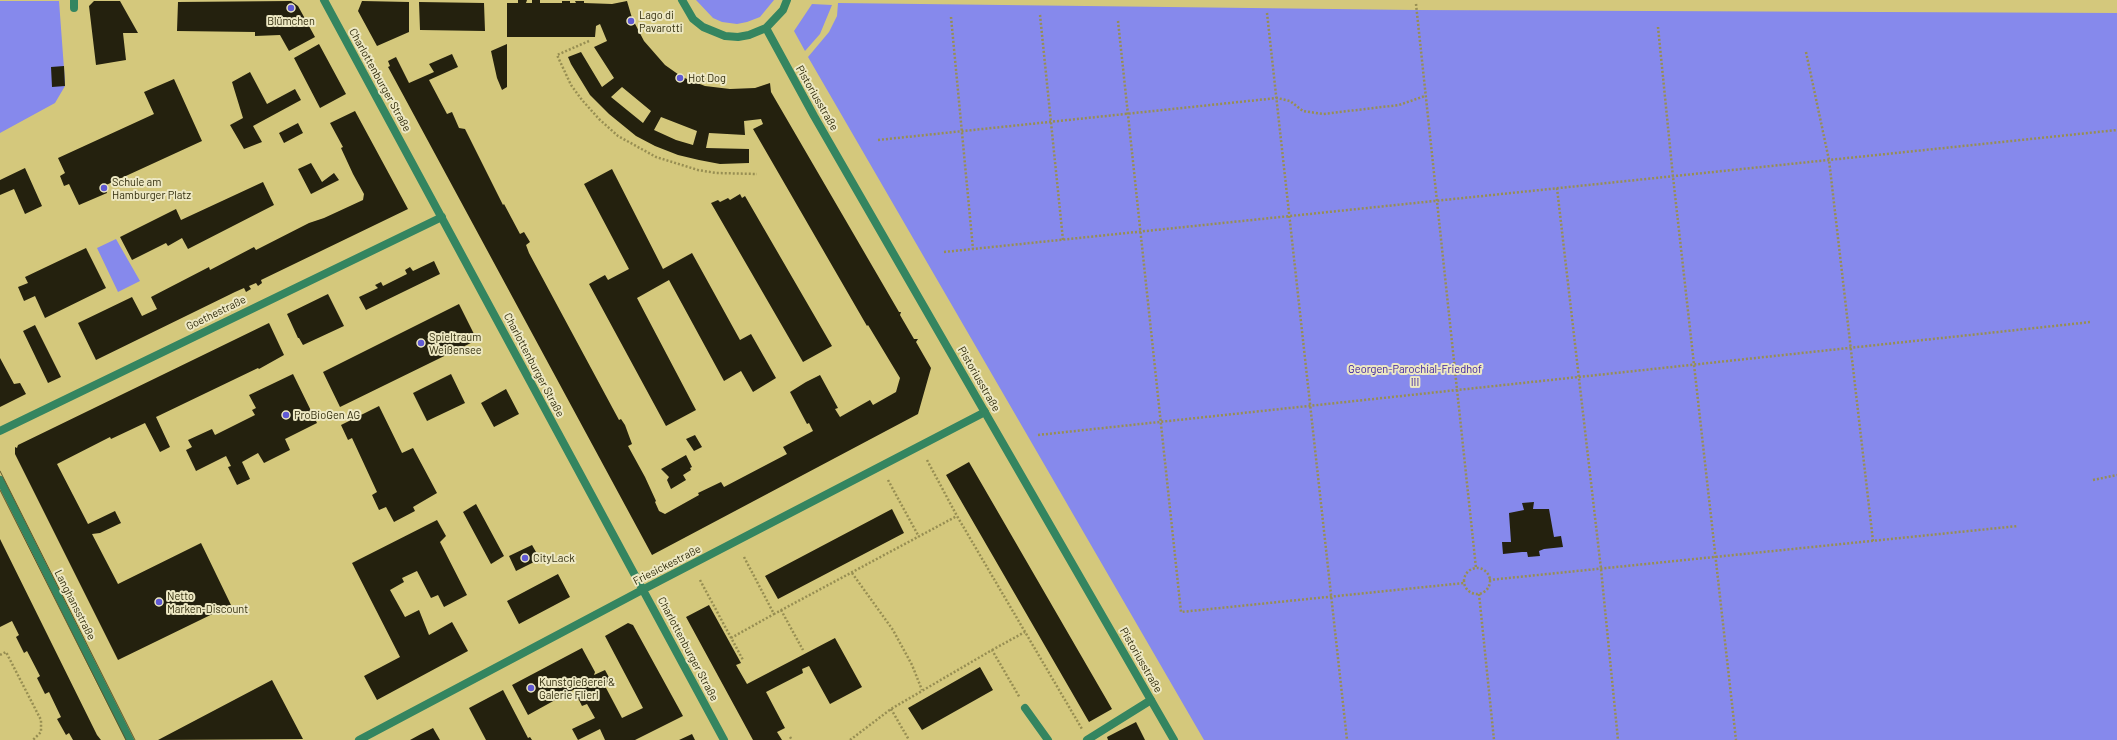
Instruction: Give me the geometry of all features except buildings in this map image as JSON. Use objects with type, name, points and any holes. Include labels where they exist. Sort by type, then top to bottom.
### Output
[{"type":"street","name":"Charlottenburger Straße","points":[[324,0],[644,589],[724,740]]},
{"type":"street","points":[[682,0],[693,19],[714,33],[738,37],[750,35],[766,28],[783,10],[787,0]]},
{"type":"street","name":"Pistoriusstraße","points":[[766,28],[814,116],[1174,740]]},
{"type":"street","name":"Goethestraße","points":[[0,431],[442,217]]},
{"type":"street","name":"Friesickestraße","points":[[360,740],[644,589],[985,412]]},
{"type":"street","name":"Langhansstraße","points":[[0,480],[130,740]]},
{"type":"street","points":[[1088,740],[1151,700]]},
{"type":"street","points":[[1025,708],[1048,740]]},
{"type":"path","points":[[1416,4],[1476,568]]},
{"type":"path","points":[[1267,13],[1347,740]]},
{"type":"path","points":[[1040,15],[1063,240]]},
{"type":"path","points":[[951,17],[973,249]]},
{"type":"path","points":[[1118,21],[1142,232],[1181,612],[1331,598],[1464,583]]},
{"type":"path","points":[[1658,27],[1673,177],[1736,740]]},
{"type":"path","points":[[589,41],[557,55],[571,85],[582,100],[599,120],[618,136],[656,157],[698,170],[716,173],[757,174]]},
{"type":"path","points":[[1806,52],[1829,160],[1873,541]]},
{"type":"path","points":[[878,140],[1129,115],[1277,98],[1290,101],[1304,111],[1323,114],[1399,105],[1415,101],[1425,96]]},
{"type":"path","points":[[944,252],[2117,130]]},
{"type":"path","points":[[1557,188],[1601,569],[1618,740]]},
{"type":"path","points":[[1038,435],[2091,322]]},
{"type":"path","points":[[927,460],[957,516],[1088,740]]},
{"type":"path","points":[[2093,480],[2117,475]]},
{"type":"path","points":[[888,480],[919,537]]},
{"type":"path","points":[[731,638],[957,516]]},
{"type":"path","points":[[1489,580],[2018,526]]},
{"type":"path","points":[[744,557],[774,614]]},
{"type":"path","points":[[1476,568],[1487,573],[1489,580],[1486,590],[1479,594],[1468,590],[1464,583],[1466,575],[1476,568]]},
{"type":"path","points":[[852,573],[893,630],[912,665],[922,691]]},
{"type":"path","points":[[700,580],[743,660]]},
{"type":"path","points":[[1479,594],[1494,740]]},
{"type":"path","points":[[781,610],[803,650]]},
{"type":"path","points":[[850,740],[891,709],[1025,632]]},
{"type":"path","points":[[992,650],[1025,708]]},
{"type":"path","points":[[0,655],[6,652],[43,724],[41,732],[33,740]]},
{"type":"path","points":[[891,709],[909,740]]},
{"type":"green space","points":[[696,0],[774,0],[760,17],[737,24],[722,22],[713,18]]},
{"type":"green space","points":[[0,1],[59,1],[65,86],[55,103],[0,133]]},
{"type":"green space","name":"Georgen-Parochial-Friedhof III","points":[[838,3],[1416,10],[2117,13],[2117,740],[1204,740],[808,57],[829,32],[837,16]]},
{"type":"green space","points":[[812,4],[832,5],[820,34],[805,51],[794,31]]},
{"type":"green space","points":[[116,239],[140,281],[118,292],[97,248]]},
{"type":"tram line","points":[[0,471],[135,740]]},
{"type":"tram line","points":[[0,490],[126,740]]},
{"type":"place","name":"Blümchen","points":[[291,8]]},
{"type":"place","name":"Lago di Pavarotti","points":[[631,21]]},
{"type":"place","name":"Hot Dog","points":[[680,78]]},
{"type":"place","name":"Schule am Hamburger Platz","points":[[104,188]]},
{"type":"place","name":"Spieltraum Weißensee","points":[[421,343]]},
{"type":"place","name":"ProBioGen AG","points":[[286,415]]},
{"type":"place","name":"CityLack","points":[[525,558]]},
{"type":"place","name":"Netto Marken-Discount","points":[[159,602]]},
{"type":"place","name":"Kunstgießerei & Galerie Flierl","points":[[531,688]]}]
